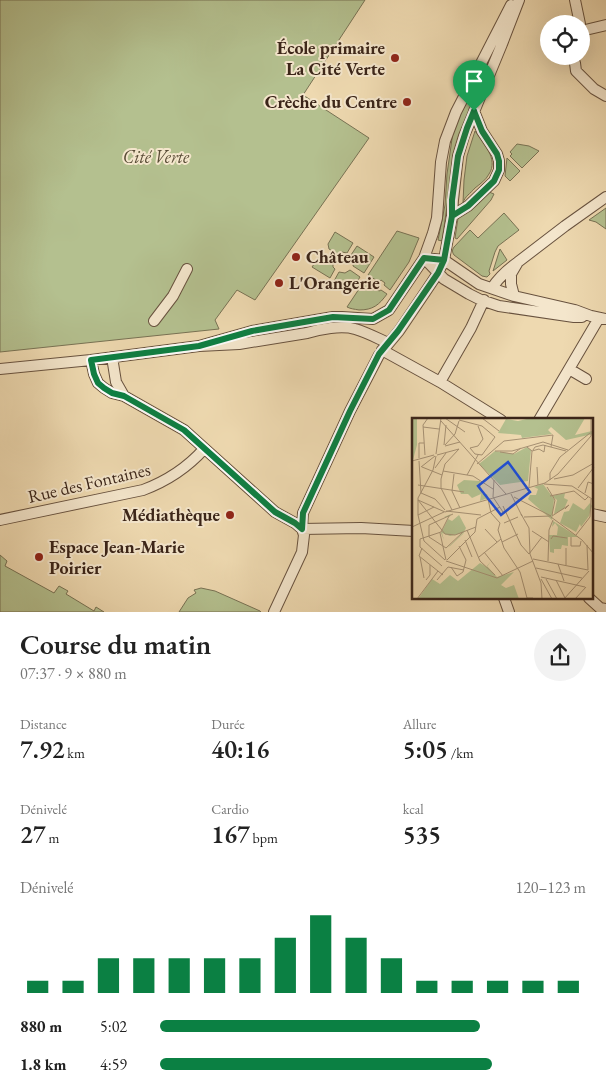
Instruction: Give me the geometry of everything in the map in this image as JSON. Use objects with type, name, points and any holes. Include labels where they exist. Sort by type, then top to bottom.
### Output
[{"type":"street","points":[[199,346],[252,331],[333,317],[373,319],[389,310],[424,258],[437,218],[441,162],[445,141],[456,112],[513,0]]},
{"type":"street","points":[[276,612],[302,552],[304,535],[302,529],[303,513],[360,390],[385,346],[398,331],[438,273],[444,260],[452,216],[452,200],[458,156],[467,128],[519,0]]},
{"type":"street","points":[[574,0],[578,15]]},
{"type":"street","points":[[590,29],[606,25]]},
{"type":"street","points":[[575,65],[576,71],[594,89],[606,96]]},
{"type":"street","points":[[452,216],[468,206],[494,181],[499,170],[497,154],[482,131],[474,111]]},
{"type":"street","points":[[492,288],[507,270],[606,197]]},
{"type":"street","points":[[424,258],[444,260],[479,284],[514,296],[575,310],[599,318]]},
{"type":"street","points":[[424,258],[444,279],[468,294],[499,306],[574,317],[599,318]]},
{"type":"street","points":[[514,296],[511,274],[518,262]]},
{"type":"street","points":[[154,321],[173,296],[187,269]]},
{"type":"street","points":[[440,382],[471,328],[484,300]]},
{"type":"street","points":[[540,418],[599,318]]},
{"type":"street","points":[[0,369],[91,360],[199,346],[238,344],[307,333],[315,330],[349,327],[385,346],[498,418]]},
{"type":"street","points":[[112,357],[116,382],[124,396]]},
{"type":"street","points":[[91,360],[98,383],[104,388],[112,393],[124,396],[184,430],[275,512],[302,529],[361,528],[412,531]]},
{"type":"street","points":[[569,369],[586,379]]},
{"type":"street","name":"Rue des Fontaines","points":[[0,520],[143,490],[160,484],[189,464],[204,449]]},
{"type":"street","points":[[505,600],[509,612]]},
{"type":"street","points":[[591,600],[600,608],[606,609]]},
{"type":"green space","name":"Cité Verte","points":[[0,0],[365,0],[303,95],[369,138],[255,300],[237,290],[215,320],[219,329],[0,352]]},
{"type":"green space","points":[[464,101],[472,106],[452,171],[442,241],[438,240],[445,205],[454,125]]},
{"type":"green space","points":[[475,131],[489,151],[492,168],[483,182],[468,195],[463,203],[467,156]]},
{"type":"green space","points":[[517,144],[529,146],[539,151],[522,168],[510,156],[512,154],[510,152]]},
{"type":"green space","points":[[507,158],[520,171],[510,181],[505,176]]},
{"type":"green space","points":[[489,192],[494,194],[491,200],[457,239],[455,238],[458,218]]},
{"type":"green space","points":[[606,208],[606,229],[596,222],[589,220]]},
{"type":"green space","points":[[504,213],[519,230],[498,246],[489,271],[490,274],[487,277],[482,276],[454,255],[453,249],[470,230],[478,238]]},
{"type":"green space","points":[[397,231],[419,238],[409,262],[390,290],[381,280],[379,282],[368,275]]},
{"type":"green space","points":[[335,232],[353,243],[347,253],[337,254],[329,249],[328,244]]},
{"type":"green space","points":[[357,246],[374,257],[364,273],[353,266],[354,259],[351,255]]},
{"type":"green space","points":[[500,249],[507,260],[493,271],[494,268]]},
{"type":"green space","points":[[325,255],[333,260],[333,267],[335,269],[330,278],[312,267],[320,256]]},
{"type":"green space","points":[[350,270],[360,277],[351,292],[334,281],[339,272],[345,273]]},
{"type":"green space","points":[[365,280],[379,291],[381,290],[387,294],[372,308],[359,310],[347,307]]},
{"type":"green space","points":[[0,555],[7,561],[5,566],[54,593],[59,586],[68,591],[66,594],[94,611],[96,607],[104,612],[0,612]]},
{"type":"green space","points":[[201,588],[215,591],[261,612],[179,612],[188,598],[196,593],[194,590]]},
{"type":"place","name":"École primaire La Cité Verte","points":[[395,58]]},
{"type":"place","name":"Crèche du Centre","points":[[407,102]]},
{"type":"place","name":"Château","points":[[296,257]]},
{"type":"place","name":"L'Orangerie","points":[[279,283]]},
{"type":"place","name":"Médiathèque","points":[[230,515]]},
{"type":"place","name":"Espace Jean-Marie Poirier","points":[[39,557]]},
{"type":"route","points":[[474,111],[458,156],[452,200],[452,216],[444,260],[424,258],[389,310],[373,319],[333,317],[252,331],[199,346],[91,360],[98,383],[112,393],[124,396],[184,430],[275,512],[302,529],[303,513],[364,382],[382,350],[398,331],[438,273],[444,260],[446,246],[452,216],[468,206],[494,181],[499,170],[497,154],[482,131],[474,111]]}]
